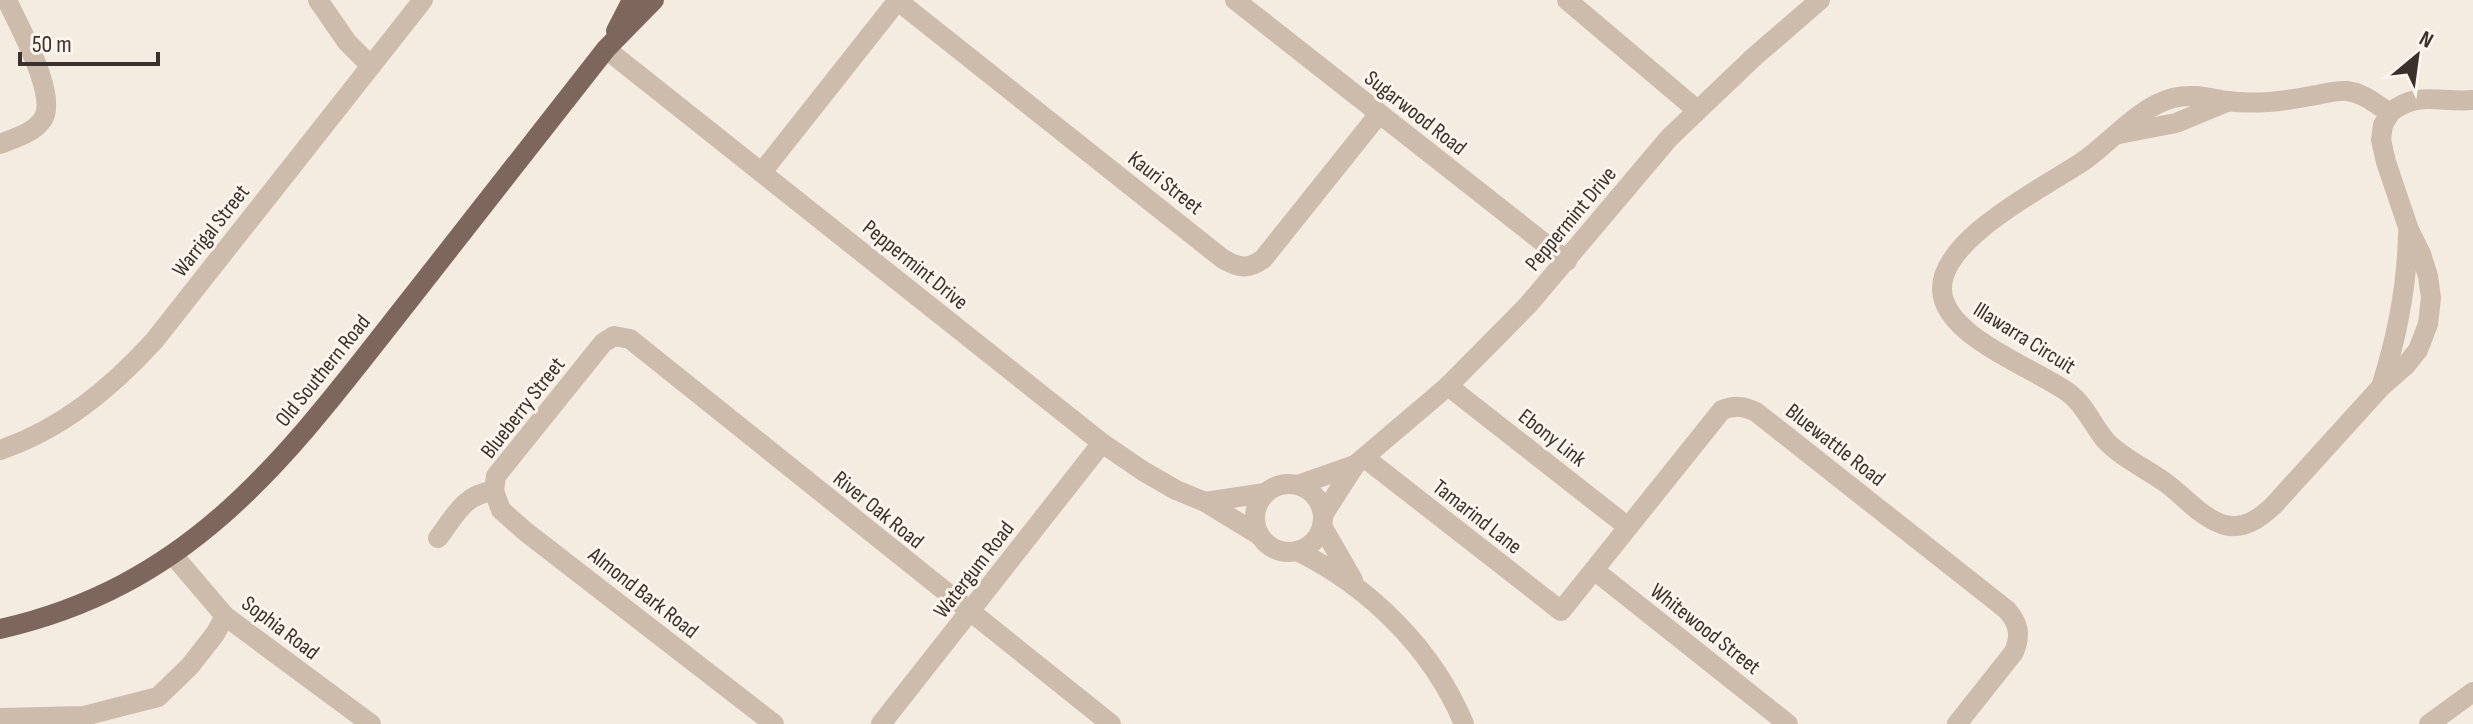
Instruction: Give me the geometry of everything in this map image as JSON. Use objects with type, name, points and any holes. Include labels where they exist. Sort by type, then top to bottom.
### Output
[{"type":"main road","name":"Old Southern Road","points":[[606,49],[632,0]]},
{"type":"main road","name":"Old Southern Road","points":[[0,629],[56,614],[131,580],[173,555],[221,519],[251,491],[331,399],[606,49],[654,0]]},
{"type":"street","points":[[0,144],[37,126],[46,115],[48,106],[44,84],[7,0]]},
{"type":"street","points":[[318,0],[347,42],[371,66]]},
{"type":"street","name":"Warrigal Street","points":[[0,450],[58,423],[123,375],[154,341],[423,0]]},
{"type":"street","points":[[762,172],[898,0]]},
{"type":"street","name":"Kauri Street","points":[[898,0],[1223,259],[1244,268],[1263,259],[1379,114]]},
{"type":"street","name":"Sugarwood Road","points":[[1235,0],[1567,261]]},
{"type":"street","points":[[1567,0],[1697,110]]},
{"type":"street","name":"Peppermint Drive","points":[[1323,520],[1360,462],[1448,386],[1495,339],[1567,261],[1635,176],[1697,110],[1820,0]]},
{"type":"street","name":"Peppermint Drive","points":[[606,49],[1102,443],[1176,490],[1205,502],[1259,535]]},
{"type":"street","name":"Illawarra Circuit","points":[[2343,91],[2366,97],[2390,113],[2383,125],[2381,140],[2386,162],[2428,276],[2431,298],[2428,324],[2418,350],[2260,518],[2247,523],[2224,525],[2206,516],[2114,448],[2070,394],[1958,324],[1947,312],[1942,286],[1953,257],[1991,222],[2084,160],[2148,108],[2171,98],[2200,95],[2229,101],[2290,100],[2343,91]]},
{"type":"street","points":[[2171,98],[2176,123]]},
{"type":"street","points":[[2390,113],[2409,100],[2420,98],[2473,100]]},
{"type":"street","name":"Illawarra Circuit","points":[[2118,134],[2176,123],[2229,101]]},
{"type":"street","name":"Illawarra Circuit","points":[[2381,387],[2391,356],[2407,271],[2409,230]]},
{"type":"street","points":[[2399,313],[2429,316]]},
{"type":"street","name":"Blueberry Street","points":[[438,538],[467,500],[478,493],[494,491],[496,476],[603,343],[614,336]]},
{"type":"street","name":"River Oak Road","points":[[614,336],[630,339],[1111,724]]},
{"type":"street","name":"Ebony Link","points":[[1448,386],[1628,527]]},
{"type":"street","name":"Bluewattle Road","points":[[1561,611],[1722,410],[1733,406],[1744,407],[1756,412],[2007,610],[2015,620],[2019,628],[2019,641],[2014,652],[1957,724]]},
{"type":"street","name":"Watergum Road","points":[[881,724],[1102,443]]},
{"type":"street","name":"Peppermint Drive","points":[[1298,485],[1360,462]]},
{"type":"street","name":"Tamarind Lane","points":[[1360,462],[1561,611]]},
{"type":"street","points":[[1323,520],[1313,542],[1297,551],[1286,552],[1276,549],[1259,535],[1255,513],[1265,493],[1280,484],[1298,485],[1316,496],[1323,520],[1358,587]]},
{"type":"street","name":"Almond Bark Road","points":[[494,491],[501,510],[526,532],[774,724]]},
{"type":"street","points":[[1205,502],[1265,493]]},
{"type":"street","points":[[1297,551],[1358,587],[1426,658],[1440,677],[1464,724]]},
{"type":"street","name":"Sophia Road","points":[[173,555],[225,616],[371,724]]},
{"type":"street","name":"Whitewood Street","points":[[1594,570],[1788,724]]},
{"type":"street","points":[[0,718],[84,716],[158,697],[190,666],[225,616]]},
{"type":"street","points":[[2429,724],[2473,692]]}]
